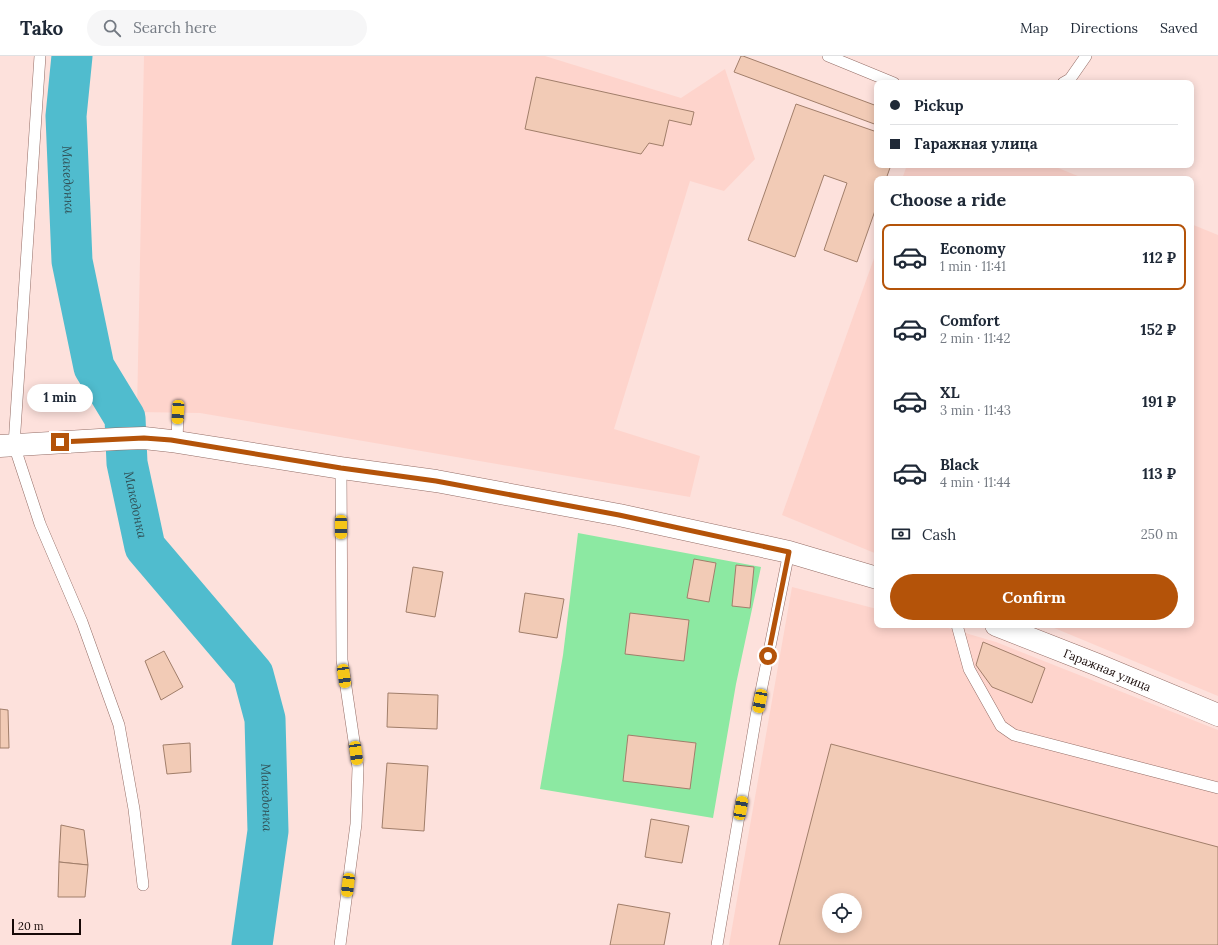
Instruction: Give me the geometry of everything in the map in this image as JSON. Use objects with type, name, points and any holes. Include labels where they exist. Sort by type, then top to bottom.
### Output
[{"type":"street","points":[[7,446],[144,438],[177,441],[341,468],[436,481],[619,515],[789,552],[874,577]]},
{"type":"street","name":"Гаражная улица","points":[[1004,628],[1218,715]]},
{"type":"lane","points":[[40,56],[7,446],[82,622],[119,725],[134,809],[143,885]]},
{"type":"lane","points":[[828,56],[887,80]]},
{"type":"lane","points":[[1068,80],[1086,56]]},
{"type":"lane","points":[[177,441],[178,412]]},
{"type":"lane","points":[[340,945],[356,824],[358,768],[342,660],[341,468]]},
{"type":"lane","points":[[717,945],[756,716],[789,552]]},
{"type":"lane","points":[[958,628],[969,669],[1001,726],[1014,735],[1218,788]]},
{"type":"shaded area","points":[[144,56],[545,56],[681,98],[725,69],[755,159],[724,191],[690,181],[614,429],[700,456],[690,497],[200,413],[137,412]]},
{"type":"shaded area","points":[[906,168],[1058,168],[1078,176],[903,176]]},
{"type":"shaded area","points":[[1194,225],[1218,235],[1218,696],[1054,628],[1194,628]]},
{"type":"shaded area","points":[[874,258],[874,553],[782,515]]},
{"type":"shaded area","points":[[792,587],[874,608],[874,628],[948,628],[996,642],[1218,730],[1218,945],[729,945]]},
{"type":"green space","points":[[578,533],[761,567],[736,684],[713,818],[540,789],[563,655]]},
{"type":"building","points":[[741,56],[743,56],[874,105],[874,124],[734,72]]},
{"type":"building","points":[[536,77],[694,112],[691,125],[669,120],[663,146],[649,143],[641,154],[525,129]]},
{"type":"building","points":[[796,104],[874,131],[874,168],[890,168],[887,176],[874,176],[874,214],[857,262],[824,250],[847,183],[824,175],[795,257],[748,240]]},
{"type":"building","points":[[694,559],[716,563],[709,602],[687,598]]},
{"type":"building","points":[[736,565],[754,567],[750,608],[732,606]]},
{"type":"building","points":[[413,567],[443,572],[435,617],[406,612]]},
{"type":"building","points":[[525,593],[564,599],[557,638],[519,632]]},
{"type":"building","points":[[630,613],[689,620],[684,661],[625,654]]},
{"type":"building","points":[[983,642],[1045,668],[1032,703],[992,687],[976,665]]},
{"type":"building","points":[[164,651],[183,687],[161,700],[145,661]]},
{"type":"building","points":[[388,693],[438,695],[437,729],[387,727]]},
{"type":"building","points":[[0,709],[8,710],[9,748],[0,748]]},
{"type":"building","points":[[628,735],[696,743],[690,789],[623,781]]},
{"type":"building","points":[[190,743],[191,772],[167,774],[163,745]]},
{"type":"building","points":[[831,744],[1218,847],[1218,945],[779,945]]},
{"type":"building","points":[[387,763],[428,766],[424,831],[382,828]]},
{"type":"building","points":[[651,819],[689,826],[682,863],[645,857]]},
{"type":"building","points":[[61,825],[84,830],[88,865],[59,862]]},
{"type":"building","points":[[59,862],[88,865],[85,897],[58,897]]},
{"type":"building","points":[[618,904],[670,913],[664,945],[610,945]]},
{"type":"waterway","name":"Македонка","points":[[72,56],[66,116],[72,261],[94,367],[125,418],[127,463],[145,547],[253,674],[265,719],[268,831],[252,945]]},
{"type":"route","points":[[60,442],[144,438],[171,440],[341,468],[436,481],[619,515],[789,552],[768,656]]}]
